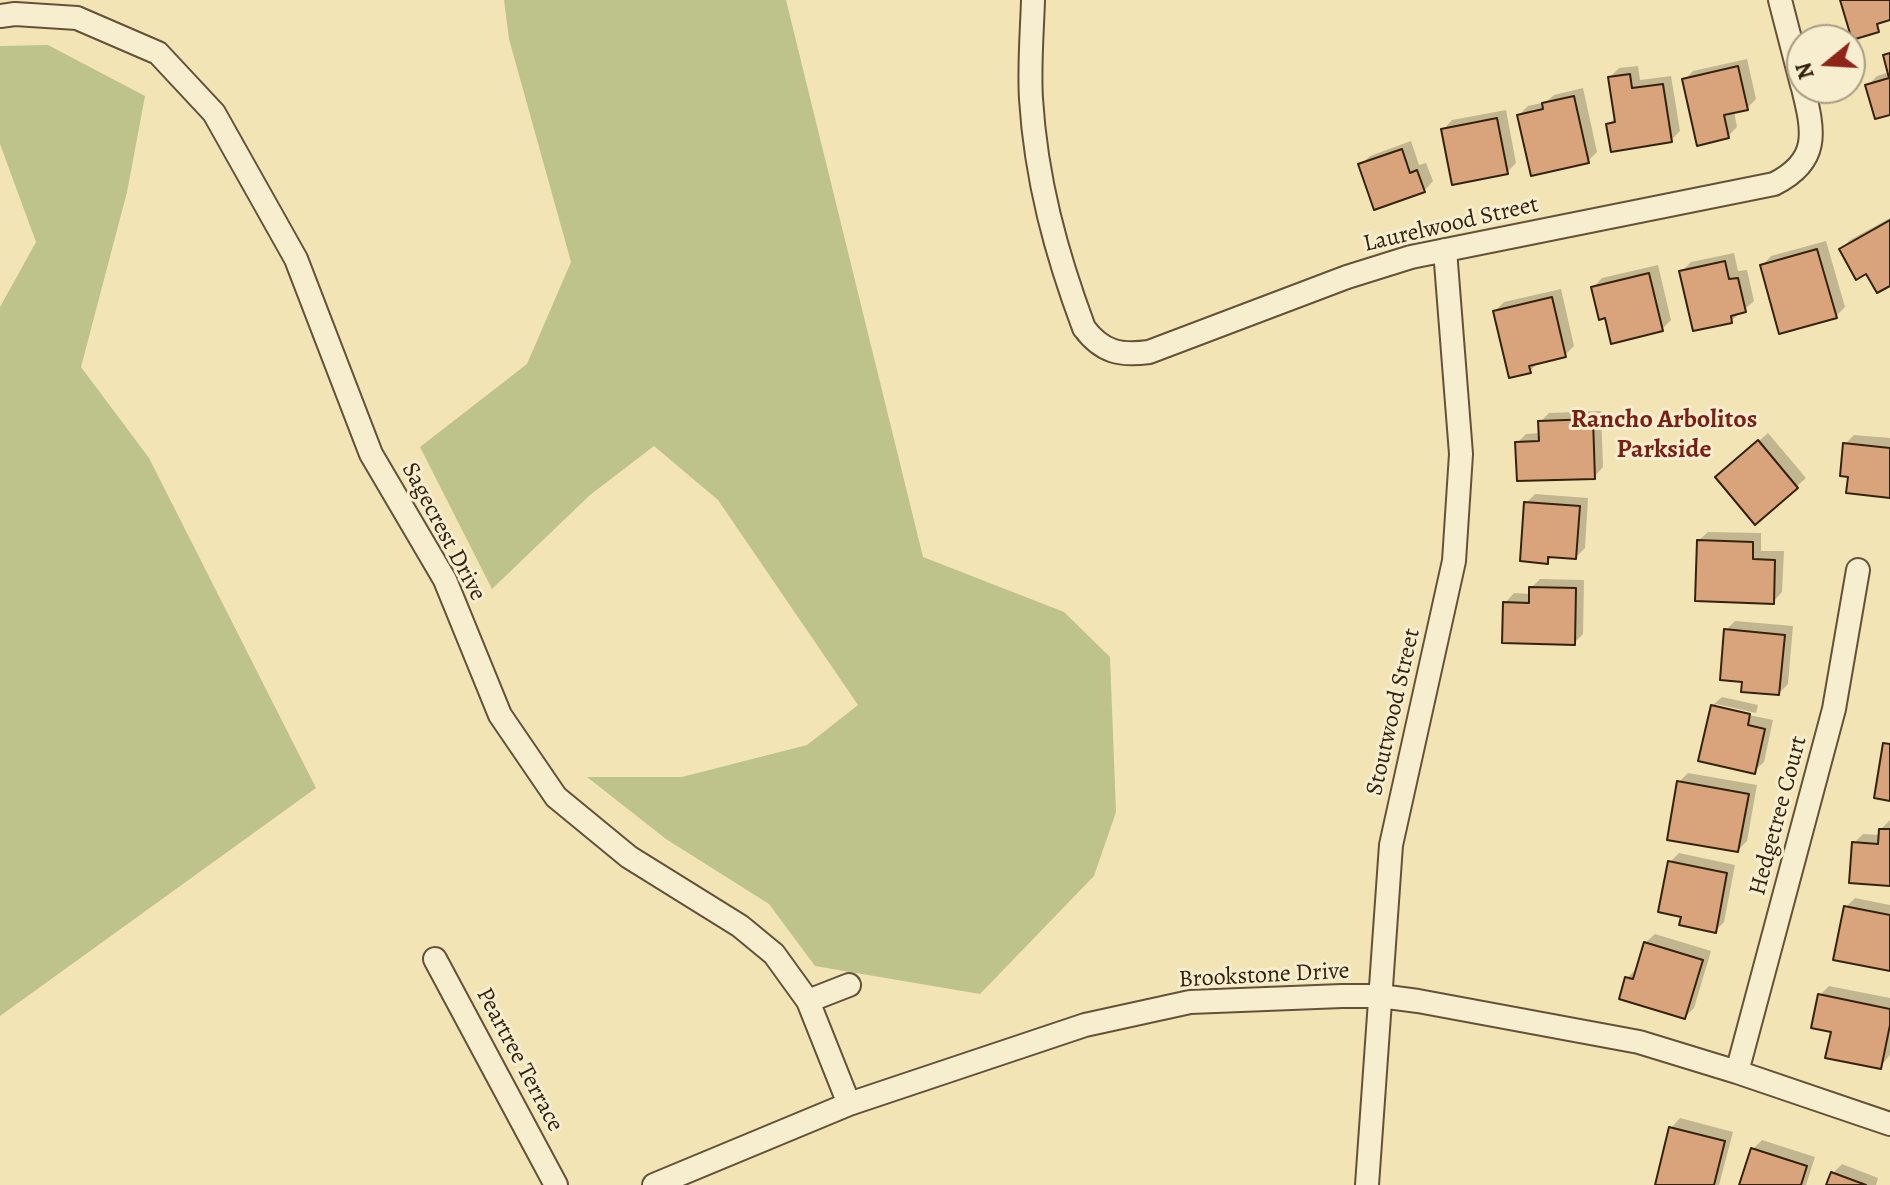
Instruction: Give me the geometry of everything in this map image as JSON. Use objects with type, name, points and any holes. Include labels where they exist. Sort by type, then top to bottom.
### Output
[{"type":"street","name":"Laurelwood Street","points":[[1033,0],[1031,98],[1048,220],[1084,328],[1107,351],[1127,355],[1149,352],[1347,277],[1411,257],[1774,184],[1789,176],[1807,157],[1811,122],[1806,104]]},
{"type":"street","points":[[1780,0],[1786,24]]},
{"type":"street","name":"Sagecrest Drive","points":[[0,16],[77,18],[158,53],[214,113],[296,259],[371,454],[445,580],[500,715],[556,797],[629,857],[740,926],[774,954],[808,1001],[849,1104]]},
{"type":"street","name":"Stoutwood Street","points":[[1367,1185],[1391,845],[1454,561],[1461,454],[1445,250]]},
{"type":"street","name":"Hedgetree Court","points":[[1737,1072],[1834,709],[1858,570]]},
{"type":"street","name":"Peartree Terrace","points":[[435,959],[556,1185]]},
{"type":"street","points":[[808,1001],[849,985]]},
{"type":"street","name":"Brookstone Drive","points":[[654,1185],[849,1104],[1085,1025],[1190,1002],[1380,996],[1418,1001],[1639,1042],[1890,1124]]},
{"type":"green space","points":[[504,0],[786,0],[923,557],[1064,612],[1110,657],[1116,812],[1094,876],[980,994],[815,966],[769,904],[666,839],[587,777],[682,777],[807,745],[858,705],[718,500],[654,446],[590,495],[492,589],[420,447],[527,364],[571,262],[509,39]]},
{"type":"green space","points":[[48,45],[145,96],[127,192],[81,367],[149,458],[316,788],[0,1016],[0,307],[36,242],[0,144],[0,46]]},
{"type":"building","points":[[1840,0],[1890,0],[1890,20],[1877,24],[1879,32],[1866,36],[1866,24],[1847,24]]},
{"type":"building","points":[[1890,53],[1890,115],[1875,119],[1866,85],[1889,78],[1883,55]]},
{"type":"building","points":[[1738,66],[1748,110],[1724,115],[1729,138],[1697,146],[1682,79]]},
{"type":"building","points":[[1630,74],[1632,88],[1663,84],[1672,142],[1611,152],[1606,124],[1615,122],[1608,77]]},
{"type":"building","points":[[1574,96],[1589,163],[1531,176],[1517,115],[1543,109],[1542,103]]},
{"type":"building","points":[[1497,118],[1508,174],[1452,185],[1441,129]]},
{"type":"building","points":[[1402,149],[1410,173],[1417,170],[1425,192],[1374,210],[1358,164]]},
{"type":"building","points":[[1890,220],[1890,286],[1877,293],[1866,274],[1856,280],[1839,249]]},
{"type":"building","points":[[1817,249],[1837,318],[1779,334],[1760,265]]},
{"type":"building","points":[[1725,261],[1729,279],[1738,278],[1746,312],[1731,316],[1732,323],[1693,331],[1679,271]]},
{"type":"building","points":[[1649,273],[1663,331],[1611,344],[1605,318],[1599,320],[1591,287]]},
{"type":"building","points":[[1552,297],[1566,357],[1529,366],[1531,373],[1509,378],[1493,311]]},
{"type":"building","points":[[1593,419],[1595,479],[1517,481],[1515,442],[1539,441],[1538,421]]},
{"type":"building","points":[[1758,440],[1798,488],[1755,525],[1715,477]]},
{"type":"building","points":[[1843,443],[1890,448],[1890,498],[1846,493],[1848,477],[1840,476]]},
{"type":"building","points":[[1524,502],[1580,506],[1576,559],[1548,557],[1548,564],[1520,561]]},
{"type":"building","points":[[1697,540],[1753,542],[1753,559],[1775,560],[1774,604],[1695,601]]},
{"type":"building","points":[[1529,587],[1576,588],[1575,645],[1502,643],[1503,602],[1529,603]]},
{"type":"building","points":[[1724,629],[1785,635],[1779,695],[1741,692],[1742,682],[1720,680]]},
{"type":"building","points":[[1711,705],[1750,714],[1748,725],[1765,729],[1755,774],[1698,761]]},
{"type":"building","points":[[1883,743],[1890,744],[1890,801],[1874,798]]},
{"type":"building","points":[[1677,781],[1749,794],[1738,852],[1667,840]]},
{"type":"building","points":[[1879,829],[1890,829],[1890,886],[1849,883],[1852,842],[1878,844]]},
{"type":"building","points":[[1668,861],[1727,873],[1716,933],[1679,925],[1681,917],[1658,912]]},
{"type":"building","points":[[1844,906],[1890,915],[1890,971],[1833,960]]},
{"type":"building","points":[[1644,942],[1703,960],[1685,1019],[1619,999],[1625,977],[1633,979]]},
{"type":"building","points":[[1818,994],[1890,1009],[1881,1069],[1825,1058],[1831,1032],[1811,1028]]},
{"type":"building","points":[[1669,1127],[1725,1141],[1714,1185],[1655,1185]]},
{"type":"building","points":[[1751,1148],[1807,1166],[1801,1185],[1739,1185]]},
{"type":"building","points":[[1831,1172],[1866,1185],[1826,1185]]},
{"type":"district","name":"Rancho Arbolitos Parkside","points":[[1664,436]]}]
